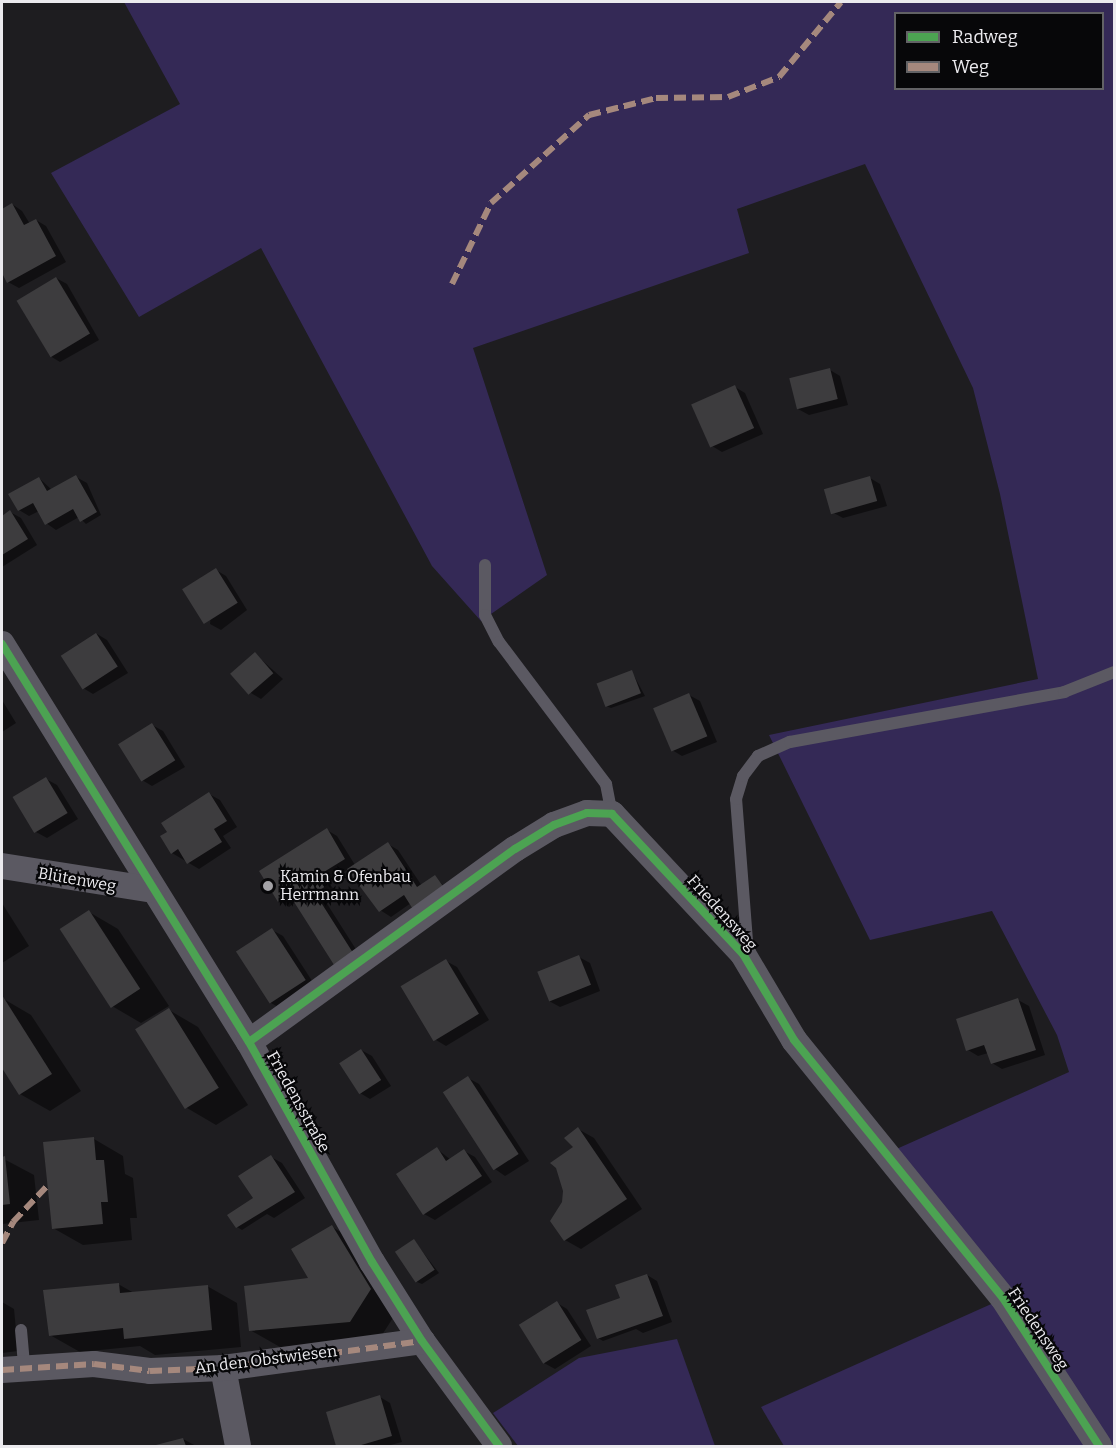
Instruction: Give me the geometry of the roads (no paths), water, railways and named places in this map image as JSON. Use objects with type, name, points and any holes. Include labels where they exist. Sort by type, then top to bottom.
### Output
[{"type":"street","name":"Friedensstraße","points":[[2,644],[249,1042],[372,1262],[422,1341],[499,1446]]},
{"type":"street","points":[[249,1042],[515,849],[554,825],[587,813],[612,814]]},
{"type":"street","name":"Friedensweg","points":[[612,814],[743,954],[794,1040],[1003,1298],[1099,1446]]},
{"type":"street","name":"Blütenweg","points":[[2,866],[153,890]]},
{"type":"street","name":"An den Obstwiesen","points":[[13,1369],[94,1364],[150,1371],[223,1368],[422,1341]]},
{"type":"street","points":[[223,1368],[238,1446]]},
{"type":"lane","points":[[485,566],[485,615],[499,642],[606,784],[612,814]]},
{"type":"lane","points":[[743,954],[747,941],[736,799],[743,776],[758,756],[790,742],[1064,692],[1114,672]]},
{"type":"lane","points":[[13,1369],[21,1330]]},
{"type":"place","name":"Kamin & Ofenbau Herrmann","points":[[268,886]]}]
